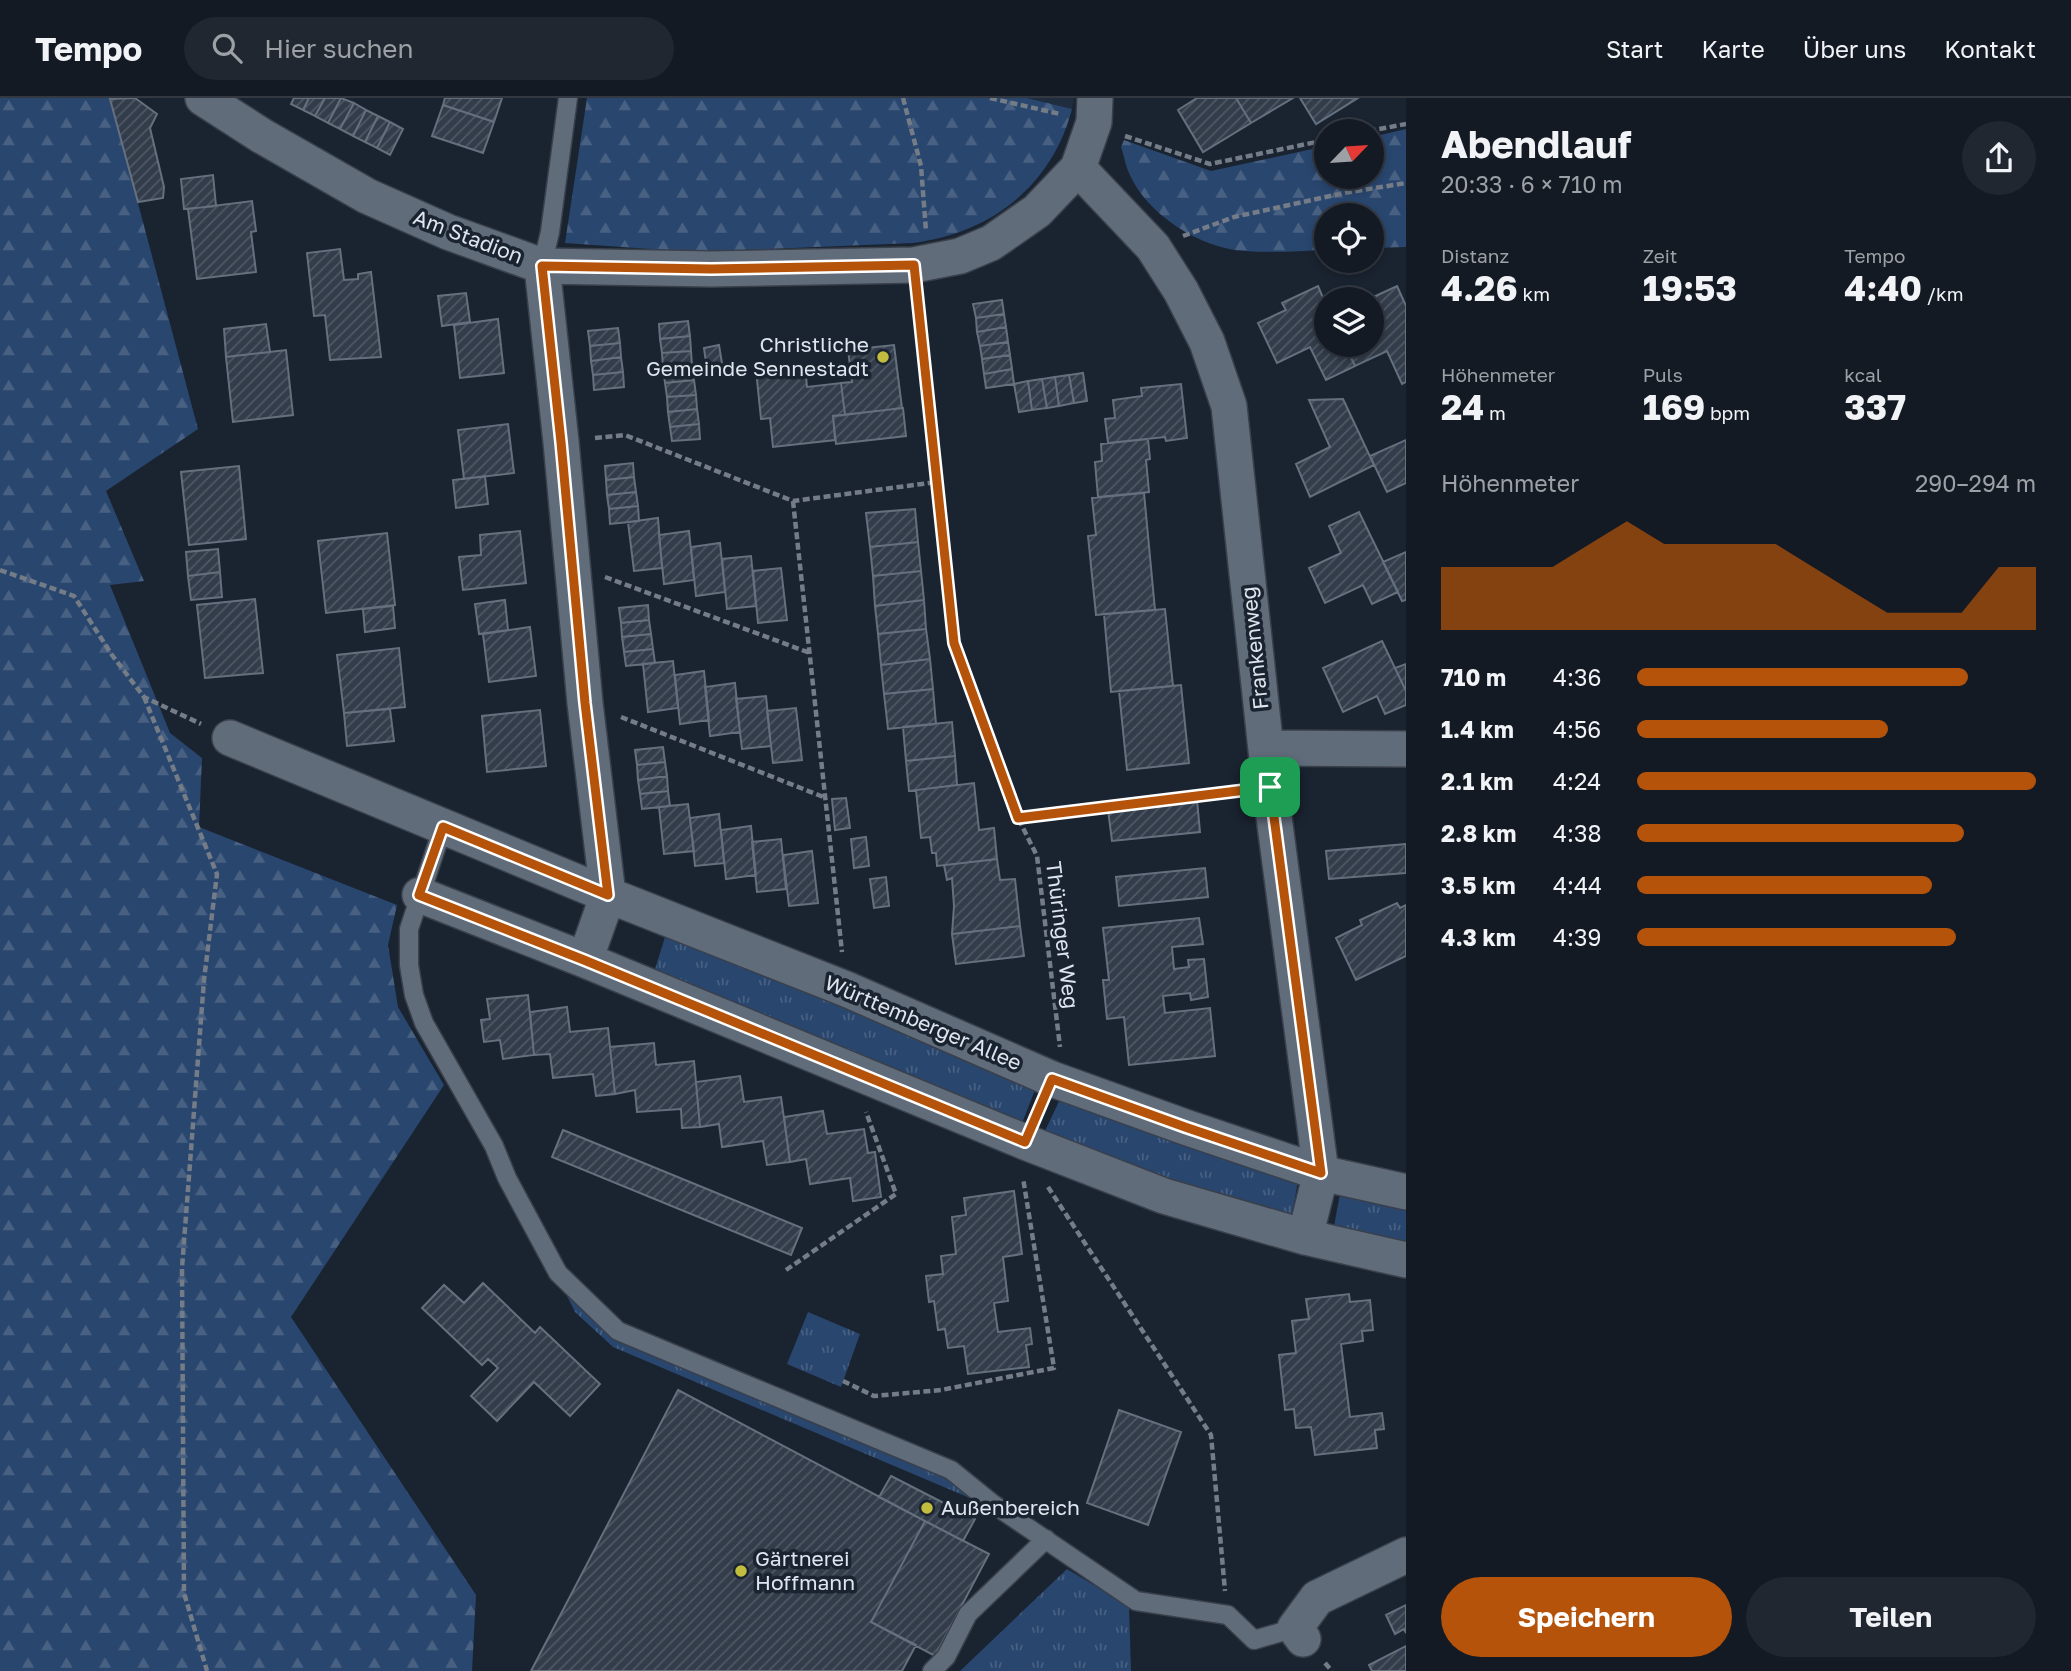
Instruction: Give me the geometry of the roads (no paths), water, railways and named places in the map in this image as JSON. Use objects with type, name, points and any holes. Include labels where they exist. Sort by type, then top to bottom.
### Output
[{"type":"street","name":"Am Stadion","points":[[203,98],[262,136],[367,196],[448,232],[542,266],[711,269],[921,264],[960,256],[991,243],[1037,211],[1078,168],[1095,110]]},
{"type":"street","name":"Frankenweg","points":[[1078,168],[1153,247],[1181,291],[1207,342],[1229,406],[1270,787],[1321,1173]]},
{"type":"street","points":[[542,266],[585,703],[608,895],[584,960]]},
{"type":"street","name":"Württemberger Allee","points":[[230,738],[608,895],[846,989],[1052,1079],[1321,1173],[1406,1192]]},
{"type":"street","points":[[1266,748],[1406,749]]},
{"type":"street","points":[[419,895],[1164,1196],[1305,1237],[1406,1261]]},
{"type":"street","points":[[1305,1237],[1321,1173]]},
{"type":"street","points":[[1299,1633],[1317,1598],[1406,1555]]},
{"type":"lane","points":[[542,266],[550,232],[568,98]]},
{"type":"lane","points":[[443,827],[409,929],[409,965],[414,995],[421,1014],[494,1146],[507,1178],[558,1273],[618,1331],[951,1470],[993,1504],[1136,1601],[1228,1615],[1254,1640],[1299,1633]]},
{"type":"lane","points":[[932,1671],[946,1657],[968,1614],[1045,1539]]},
{"type":"place","name":"Christliche Gemeinde Sennestadt","points":[[883,357]]},
{"type":"place","name":"Außenbereich","points":[[927,1508]]},
{"type":"place","name":"Gärtnerei Hoffmann","points":[[741,1571]]}]
